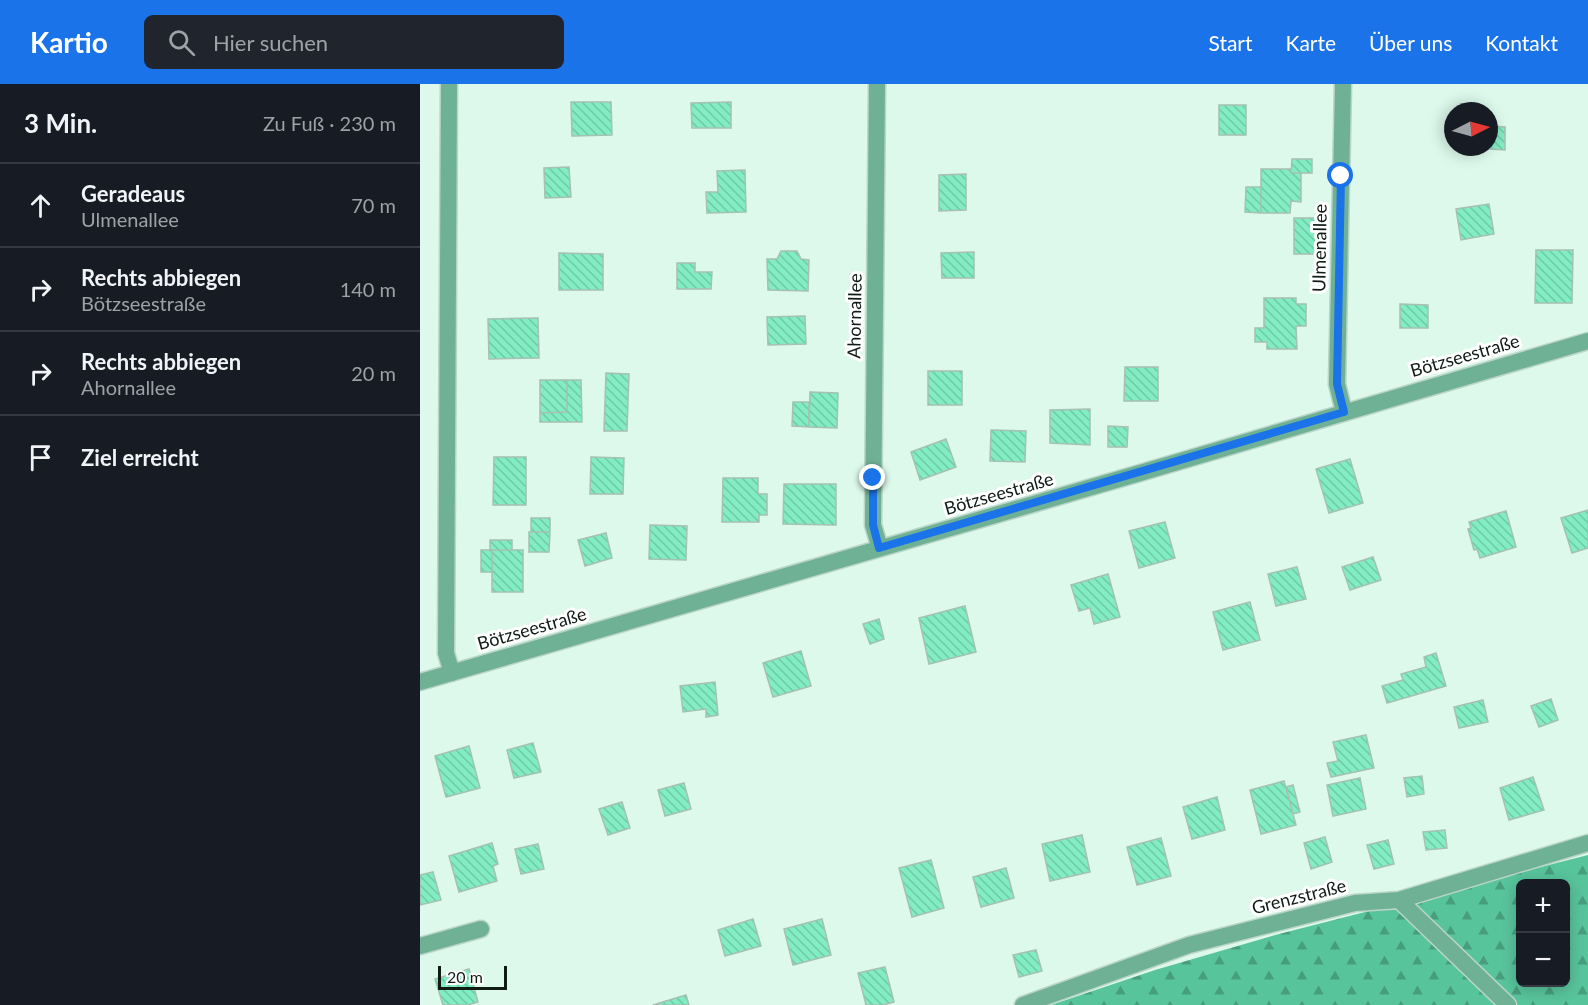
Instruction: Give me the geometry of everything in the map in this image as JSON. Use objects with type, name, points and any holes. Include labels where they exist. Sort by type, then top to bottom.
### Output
[{"type":"street","points":[[449,84],[446,653],[452,673]]},
{"type":"street","name":"Ahornallee","points":[[877,84],[873,525],[879,548]]},
{"type":"street","name":"Ulmenallee","points":[[1343,84],[1337,384],[1344,412]]},
{"type":"street","name":"Bötzseestraße","points":[[420,682],[1588,341]]},
{"type":"street","name":"Grenzstraße","points":[[1023,1005],[1189,945],[1355,903],[1399,900],[1588,843]]},
{"type":"street","points":[[1399,900],[1508,1005]]},
{"type":"street","points":[[420,946],[481,929]]},
{"type":"green space","points":[[1588,855],[1588,1005],[1051,1005],[1155,970],[1279,934]]},
{"type":"building","points":[[571,102],[611,102],[612,135],[572,136]]},
{"type":"building","points":[[731,102],[731,128],[692,128],[691,103]]},
{"type":"building","points":[[1219,105],[1246,105],[1246,135],[1219,135]]},
{"type":"building","points":[[1498,127],[1505,127],[1505,150],[1498,150]]},
{"type":"building","points":[[1292,159],[1312,159],[1312,173],[1291,173]]},
{"type":"building","points":[[569,167],[571,197],[545,198],[544,168]]},
{"type":"building","points":[[1261,169],[1291,169],[1291,173],[1301,173],[1301,202],[1291,201],[1290,213],[1261,213]]},
{"type":"building","points":[[745,170],[746,212],[707,213],[706,192],[718,192],[717,171]]},
{"type":"building","points":[[966,174],[966,210],[939,211],[939,175]]},
{"type":"building","points":[[1246,187],[1261,187],[1261,213],[1245,212]]},
{"type":"building","points":[[1489,204],[1494,234],[1461,240],[1456,209]]},
{"type":"building","points":[[1294,218],[1320,218],[1320,254],[1294,254]]},
{"type":"building","points":[[1536,250],[1573,250],[1572,303],[1535,303]]},
{"type":"building","points":[[781,251],[797,251],[801,259],[809,260],[808,291],[768,290],[767,259],[777,259]]},
{"type":"building","points":[[974,252],[974,278],[942,278],[941,253]]},
{"type":"building","points":[[559,253],[603,254],[603,290],[559,290]]},
{"type":"building","points":[[677,263],[695,263],[695,272],[712,272],[711,289],[677,289]]},
{"type":"building","points":[[1264,298],[1296,298],[1296,304],[1306,304],[1306,326],[1296,326],[1297,349],[1267,349],[1267,342],[1255,342],[1255,328],[1264,328]]},
{"type":"building","points":[[1400,304],[1428,305],[1428,328],[1400,328]]},
{"type":"building","points":[[805,316],[806,344],[768,345],[767,317]]},
{"type":"building","points":[[538,318],[539,358],[489,359],[488,319]]},
{"type":"building","points":[[1125,367],[1158,367],[1158,401],[1124,401]]},
{"type":"building","points":[[928,371],[962,371],[962,405],[928,405]]},
{"type":"building","points":[[606,373],[629,374],[627,431],[604,431]]},
{"type":"building","points":[[540,380],[567,380],[567,412],[540,413]]},
{"type":"building","points":[[567,380],[581,380],[582,422],[540,422],[540,413],[567,412]]},
{"type":"building","points":[[810,392],[838,393],[837,428],[809,427]]},
{"type":"building","points":[[793,402],[809,402],[809,427],[792,426]]},
{"type":"building","points":[[1090,409],[1090,445],[1050,443],[1050,410]]},
{"type":"building","points":[[1108,426],[1128,427],[1127,447],[1108,447]]},
{"type":"building","points":[[991,430],[1026,431],[1025,462],[990,461]]},
{"type":"building","points":[[946,439],[956,467],[920,480],[911,452]]},
{"type":"building","points":[[494,457],[526,457],[526,505],[493,505]]},
{"type":"building","points":[[591,457],[624,458],[623,494],[590,494]]},
{"type":"building","points":[[1350,459],[1363,503],[1329,513],[1316,469]]},
{"type":"building","points":[[723,478],[758,478],[758,494],[767,494],[767,515],[759,515],[759,522],[722,522]]},
{"type":"building","points":[[784,484],[836,484],[836,525],[783,524]]},
{"type":"building","points":[[1588,510],[1588,548],[1572,553],[1561,518]]},
{"type":"building","points":[[1506,511],[1516,547],[1480,558],[1477,549],[1474,550],[1468,529],[1471,528],[1469,522]]},
{"type":"building","points":[[531,518],[550,518],[550,532],[531,532]]},
{"type":"building","points":[[1165,522],[1175,558],[1139,568],[1129,531]]},
{"type":"building","points":[[650,525],[687,526],[686,560],[649,559]]},
{"type":"building","points":[[529,532],[550,532],[549,552],[529,552]]},
{"type":"building","points":[[606,533],[612,558],[585,566],[578,540]]},
{"type":"building","points":[[490,540],[512,540],[512,550],[490,550]]},
{"type":"building","points":[[481,550],[492,550],[492,572],[481,572]]},
{"type":"building","points":[[492,550],[523,550],[523,592],[492,592]]},
{"type":"building","points":[[1373,557],[1381,580],[1350,590],[1342,567]]},
{"type":"building","points":[[1297,567],[1306,599],[1276,606],[1268,574]]},
{"type":"building","points":[[1108,574],[1120,617],[1094,624],[1090,608],[1079,611],[1071,585]]},
{"type":"building","points":[[1250,602],[1260,640],[1223,650],[1213,612]]},
{"type":"building","points":[[965,606],[976,652],[929,664],[919,618]]},
{"type":"building","points":[[879,619],[884,639],[870,644],[863,624]]},
{"type":"building","points":[[801,651],[811,686],[773,697],[763,663]]},
{"type":"building","points":[[1436,653],[1446,686],[1387,703],[1382,686],[1403,680],[1401,674],[1426,667],[1424,657]]},
{"type":"building","points":[[715,682],[718,715],[706,717],[706,709],[683,712],[680,686]]},
{"type":"building","points":[[1551,699],[1558,720],[1539,727],[1531,706]]},
{"type":"building","points":[[1483,700],[1488,722],[1459,728],[1454,707]]},
{"type":"building","points":[[1366,735],[1374,768],[1331,777],[1327,763],[1338,761],[1333,742]]},
{"type":"building","points":[[533,743],[541,772],[514,778],[507,750]]},
{"type":"building","points":[[469,746],[480,788],[446,797],[435,756]]},
{"type":"building","points":[[1422,776],[1424,794],[1407,797],[1404,778]]},
{"type":"building","points":[[1533,777],[1544,810],[1509,820],[1500,788]]},
{"type":"building","points":[[1360,778],[1366,809],[1333,816],[1327,785]]},
{"type":"building","points":[[1284,781],[1296,825],[1261,834],[1250,790]]},
{"type":"building","points":[[684,783],[691,809],[665,816],[658,790]]},
{"type":"building","points":[[1293,785],[1300,812],[1293,814],[1286,787]]},
{"type":"building","points":[[1217,797],[1225,830],[1192,839],[1183,807]]},
{"type":"building","points":[[622,802],[630,828],[608,835],[599,809]]},
{"type":"building","points":[[1445,830],[1447,848],[1426,850],[1423,832]]},
{"type":"building","points":[[1082,835],[1090,872],[1050,881],[1042,844]]},
{"type":"building","points":[[1325,837],[1332,862],[1311,869],[1304,843]]},
{"type":"building","points":[[1161,838],[1171,876],[1137,885],[1127,847]]},
{"type":"building","points":[[1388,840],[1394,864],[1374,869],[1367,845]]},
{"type":"building","points":[[492,843],[498,864],[493,866],[497,881],[459,892],[449,856]]},
{"type":"building","points":[[538,844],[544,869],[521,874],[515,849]]},
{"type":"building","points":[[931,860],[944,908],[912,917],[899,868]]},
{"type":"building","points":[[1006,868],[1014,898],[981,907],[973,877]]},
{"type":"building","points":[[433,872],[441,900],[420,905],[420,875]]},
{"type":"building","points":[[753,919],[761,946],[725,956],[718,930]]},
{"type":"building","points":[[822,919],[831,955],[793,965],[784,929]]},
{"type":"building","points":[[1036,950],[1042,971],[1019,977],[1013,955]]},
{"type":"building","points":[[885,967],[894,1002],[883,1005],[866,1005],[858,973]]},
{"type":"building","points":[[469,969],[478,1002],[468,1005],[443,1005],[435,979]]},
{"type":"building","points":[[686,995],[689,1005],[653,1005]]},
{"type":"route","points":[[873,478],[873,525],[879,548],[1344,412],[1337,384],[1341,176]]}]
